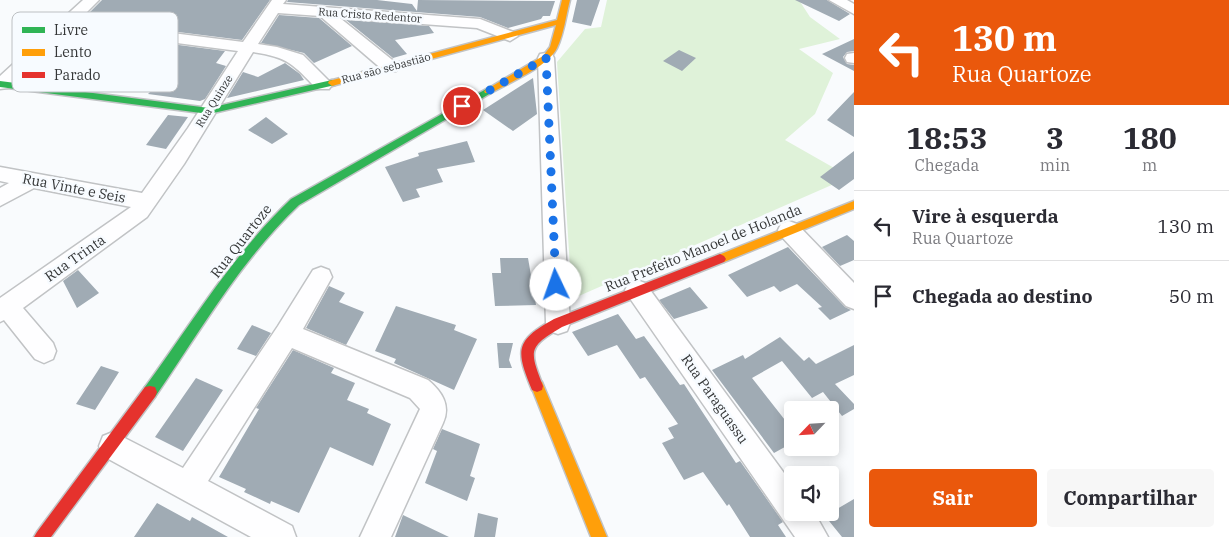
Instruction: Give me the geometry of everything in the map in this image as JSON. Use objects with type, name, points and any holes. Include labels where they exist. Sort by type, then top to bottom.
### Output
[{"type":"street","points":[[79,12],[92,0]]},
{"type":"street","points":[[558,323],[546,58],[554,47],[566,0]]},
{"type":"street","points":[[836,0],[854,10]]},
{"type":"street","name":"Rua Cristo Redentor","points":[[276,4],[326,13],[480,24],[510,36]]},
{"type":"street","name":"Rua Quinze","points":[[147,202],[209,111],[247,47],[276,4]]},
{"type":"street","points":[[326,13],[390,67]]},
{"type":"street","name":"Rua são sebastião","points":[[209,111],[323,85],[562,21]]},
{"type":"street","points":[[178,38],[271,50],[297,59],[323,85]]},
{"type":"street","name":"Rua Quartoze","points":[[42,537],[113,446],[242,261],[284,210],[546,58]]},
{"type":"street","points":[[1,84],[12,74]]},
{"type":"street","points":[[63,92],[209,111]]},
{"type":"street","name":"Rua Vinte e Seis","points":[[0,174],[147,202]]},
{"type":"street","points":[[0,198],[31,180]]},
{"type":"street","name":"Rua Trinta","points":[[4,309],[134,217],[147,202]]},
{"type":"street","name":"Rua Prefeito Manoel de Holanda","points":[[599,537],[526,360],[528,344],[534,336],[558,323],[637,290],[854,205]]},
{"type":"street","points":[[789,230],[854,299]]},
{"type":"street","points":[[188,486],[287,334],[321,277]]},
{"type":"street","name":"Rua Paraguassu","points":[[637,290],[784,497]]},
{"type":"street","points":[[4,309],[44,351]]},
{"type":"street","points":[[287,334],[420,389],[430,398],[434,407],[434,414],[375,537]]},
{"type":"street","points":[[113,446],[281,537]]},
{"type":"street","points":[[802,521],[813,537]]},
{"type":"green space","points":[[607,0],[799,0],[810,17],[840,39],[799,49],[833,73],[815,114],[785,140],[850,177],[572,299],[557,62],[585,29],[601,27]]},
{"type":"building","points":[[102,0],[270,0],[242,40],[178,32],[178,12],[90,12]]},
{"type":"building","points":[[288,0],[377,0],[412,4],[417,11],[418,0],[555,1],[550,16],[543,16],[541,19],[508,28],[480,17],[287,2]]},
{"type":"building","points":[[577,0],[600,0],[591,26],[572,22]]},
{"type":"building","points":[[795,0],[827,0],[850,14],[839,21]]},
{"type":"building","points":[[279,15],[319,18],[352,46],[314,63],[304,53],[261,43]]},
{"type":"building","points":[[346,20],[429,26],[434,33],[395,40],[407,54],[393,58]]},
{"type":"building","points":[[854,39],[854,51],[847,52],[843,57],[847,64],[854,65],[854,71],[822,54]]},
{"type":"building","points":[[178,45],[225,51],[216,63],[226,66],[205,99],[200,101],[148,94],[150,92],[178,92]]},
{"type":"building","points":[[679,50],[696,58],[682,71],[663,61]]},
{"type":"building","points":[[285,63],[300,74],[304,80],[227,98],[243,72],[258,77]]},
{"type":"building","points":[[533,78],[537,114],[513,131],[483,110]]},
{"type":"building","points":[[854,92],[854,137],[827,120]]},
{"type":"building","points":[[168,115],[188,117],[166,149],[146,145]]},
{"type":"building","points":[[266,117],[288,134],[272,144],[248,130]]},
{"type":"building","points":[[467,141],[475,162],[437,169],[443,182],[416,189],[420,197],[403,202],[385,167],[419,156],[418,153]]},
{"type":"building","points":[[854,151],[854,179],[839,190],[820,177]]},
{"type":"building","points":[[847,235],[854,241],[854,260],[840,266],[822,247]]},
{"type":"building","points":[[788,247],[845,307],[851,310],[830,320],[818,308],[822,307],[797,284],[780,292],[774,286],[747,297],[728,275]]},
{"type":"building","points":[[500,258],[528,258],[536,305],[495,306],[492,273],[501,273]]},
{"type":"building","points":[[78,270],[99,293],[77,308],[63,281]]},
{"type":"building","points":[[329,286],[345,293],[339,302],[364,312],[346,345],[306,328]]},
{"type":"building","points":[[690,287],[708,308],[674,319],[659,300]]},
{"type":"building","points":[[396,306],[456,325],[454,330],[477,339],[454,390],[394,363],[396,359],[375,351]]},
{"type":"building","points":[[618,314],[636,339],[644,336],[680,385],[684,384],[736,463],[740,461],[783,522],[778,525],[786,537],[750,537],[729,504],[727,506],[703,472],[684,480],[662,443],[674,438],[668,428],[678,424],[645,377],[640,379],[617,345],[588,356],[572,332]]},
{"type":"building","points":[[252,325],[271,333],[256,356],[237,349]]},
{"type":"building","points":[[780,337],[804,361],[809,357],[816,364],[854,345],[854,375],[835,384],[854,404],[854,409],[842,416],[839,412],[839,401],[830,401],[823,392],[812,398],[782,361],[752,378],[784,419],[784,447],[774,453],[712,370],[743,355],[745,359]]},
{"type":"building","points":[[497,343],[513,343],[509,360],[512,368],[499,368]]},
{"type":"building","points":[[293,350],[334,368],[331,373],[355,383],[347,400],[369,409],[367,413],[391,424],[373,466],[330,447],[299,513],[271,501],[270,504],[244,492],[246,489],[219,477],[259,409],[256,408]]},
{"type":"building","points":[[101,366],[119,372],[95,410],[76,404]]},
{"type":"building","points":[[196,378],[223,390],[183,451],[155,437]]},
{"type":"building","points":[[442,429],[480,444],[470,476],[475,478],[467,501],[425,483],[437,451],[433,449]]},
{"type":"building","points":[[854,499],[854,537],[842,537],[829,521],[839,521],[839,508]]},
{"type":"building","points":[[157,503],[190,521],[192,517],[228,537],[134,537]]},
{"type":"building","points":[[478,513],[498,518],[495,537],[474,537]]},
{"type":"building","points":[[403,515],[449,537],[395,537]]},
{"type":"traffic: fast","points":[[62,92],[209,111],[332,83]]},
{"type":"traffic: fast","points":[[0,84],[12,86]]},
{"type":"traffic: fast","points":[[150,392],[235,268],[273,222],[295,202],[488,91]]},
{"type":"traffic: slow","points":[[488,91],[546,58],[554,47],[566,0]]},
{"type":"traffic: slow","points":[[332,83],[562,21]]},
{"type":"traffic: slow","points":[[720,259],[854,205]]},
{"type":"traffic: slow","points":[[537,386],[599,537]]},
{"type":"traffic: jam","points":[[537,386],[528,363],[527,355],[531,342],[537,336],[558,323],[720,259]]},
{"type":"traffic: jam","points":[[42,537],[150,392]]},
{"type":"route","points":[[462,106],[546,58],[556,285]]}]
